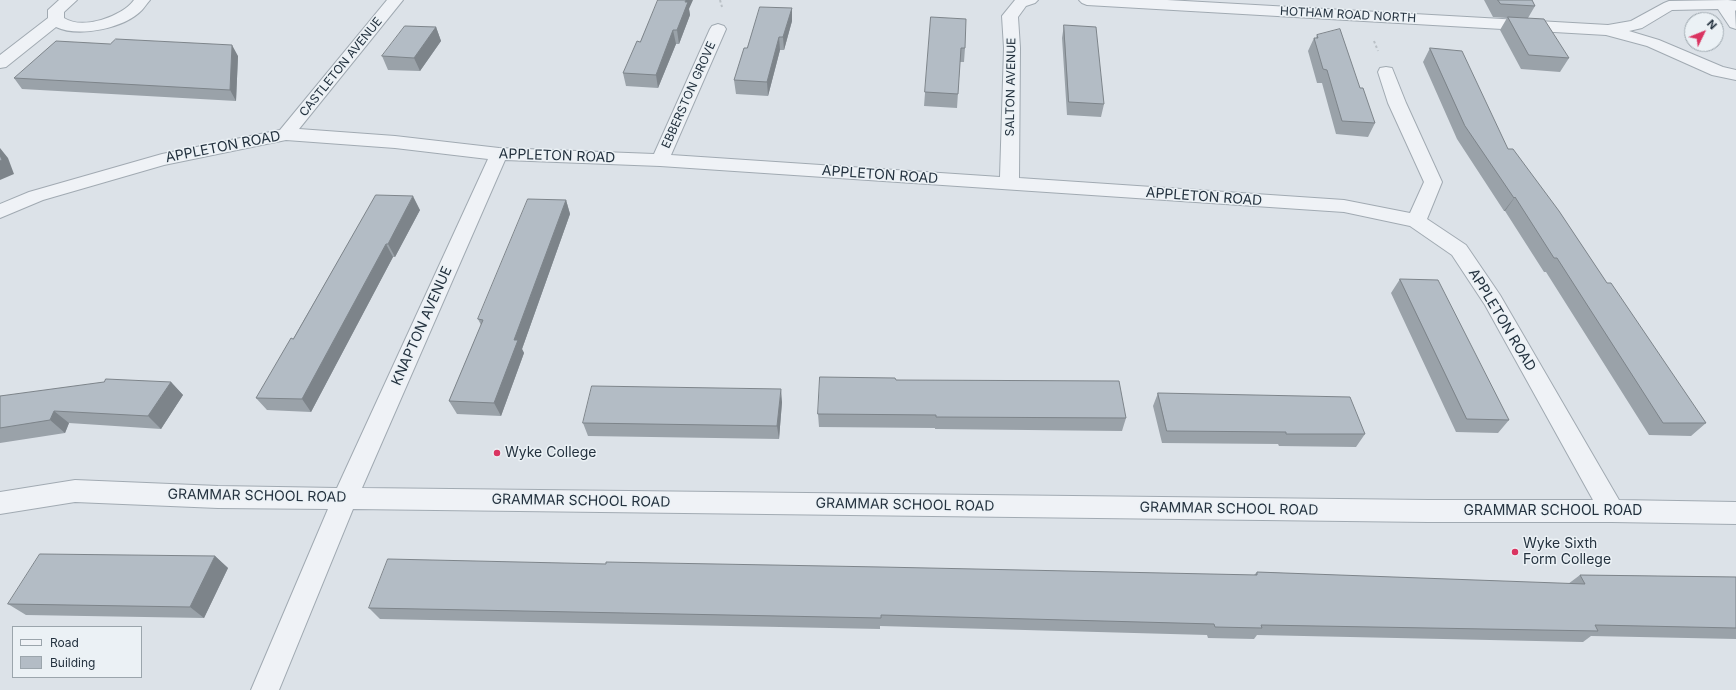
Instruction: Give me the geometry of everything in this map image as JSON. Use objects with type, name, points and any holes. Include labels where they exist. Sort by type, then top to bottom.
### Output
[{"type":"street","points":[[56,20],[56,10],[70,0]]},
{"type":"street","points":[[56,20],[66,26],[79,27],[102,24],[127,15],[140,5],[142,0]]},
{"type":"street","name":"CASTLETON AVENUE","points":[[286,134],[395,0]]},
{"type":"street","name":"HOTHAM ROAD NORTH","points":[[1088,0],[1188,3],[1365,16],[1608,30],[1653,43],[1718,71],[1736,75]]},
{"type":"street","name":"SALTON AVENUE","points":[[1009,184],[1012,48],[1010,16],[1022,1]]},
{"type":"street","points":[[1726,3],[1736,24]]},
{"type":"street","name":"HOTHAM ROAD NORTH","points":[[1608,30],[1636,25],[1669,6],[1726,3]]},
{"type":"street","points":[[0,63],[56,20]]},
{"type":"street","name":"EBBERSTON GROVE","points":[[660,160],[718,29]]},
{"type":"street","points":[[1386,72],[1397,103],[1433,182],[1416,221]]},
{"type":"street","name":"APPLETON ROAD","points":[[0,211],[36,196],[162,160],[286,134],[395,142],[499,154],[660,160],[1344,206],[1416,221],[1459,250],[1493,300],[1612,511]]},
{"type":"street","name":"KNAPTON AVENUE","points":[[265,690],[345,498],[499,154]]},
{"type":"street","name":"GRAMMAR SCHOOL ROAD","points":[[0,503],[75,491],[218,497],[1428,511],[1736,513]]},
{"type":"path","points":[[1365,16],[1386,72]]},
{"type":"building","points":[[658,0],[686,0],[685,2],[688,2],[677,30],[673,30],[656,75],[623,73],[637,41],[640,42]]},
{"type":"building","points":[[1498,0],[1532,0],[1535,6],[1501,4]]},
{"type":"building","points":[[760,7],[792,8],[783,37],[779,37],[767,82],[734,80],[744,48],[747,48]]},
{"type":"building","points":[[931,17],[966,19],[965,48],[961,48],[958,94],[925,92]]},
{"type":"building","points":[[1508,17],[1544,19],[1569,58],[1529,55]]},
{"type":"building","points":[[1064,25],[1096,27],[1104,104],[1069,102]]},
{"type":"building","points":[[405,26],[436,27],[414,58],[382,56]]},
{"type":"building","points":[[1340,29],[1360,88],[1363,88],[1375,123],[1342,121],[1327,70],[1323,69],[1314,38],[1318,38],[1317,35]]},
{"type":"building","points":[[116,39],[232,45],[230,90],[14,78],[56,41],[110,44]]},
{"type":"building","points":[[1430,48],[1462,51],[1508,149],[1513,149],[1559,211],[1607,283],[1611,283],[1706,423],[1663,423],[1557,258],[1554,258],[1515,197],[1514,198],[1465,126]]},
{"type":"building","points":[[376,195],[413,196],[302,399],[256,398],[291,338],[293,339]]},
{"type":"building","points":[[528,199],[566,200],[514,340],[518,340],[494,403],[449,401],[483,320],[478,319]]},
{"type":"building","points":[[1400,279],[1438,280],[1509,420],[1467,419]]},
{"type":"building","points":[[820,377],[895,378],[896,380],[1119,381],[1126,418],[936,417],[936,415],[818,414]]},
{"type":"building","points":[[106,379],[171,382],[148,416],[54,411],[50,420],[0,428],[0,396],[104,382]]},
{"type":"building","points":[[592,386],[781,389],[777,426],[583,423]]},
{"type":"building","points":[[1158,393],[1350,397],[1365,434],[1167,431]]},
{"type":"building","points":[[40,554],[215,556],[190,607],[8,604]]},
{"type":"building","points":[[388,559],[1257,575],[1257,572],[1585,584],[1580,575],[1736,577],[1736,628],[1595,625],[1598,631],[1261,625],[1262,628],[1215,627],[1214,624],[881,615],[881,618],[369,608]]},
{"type":"place","name":"Wyke College","points":[[497,453]]},
{"type":"place","name":"Wyke Sixth Form College","points":[[1515,552]]}]
